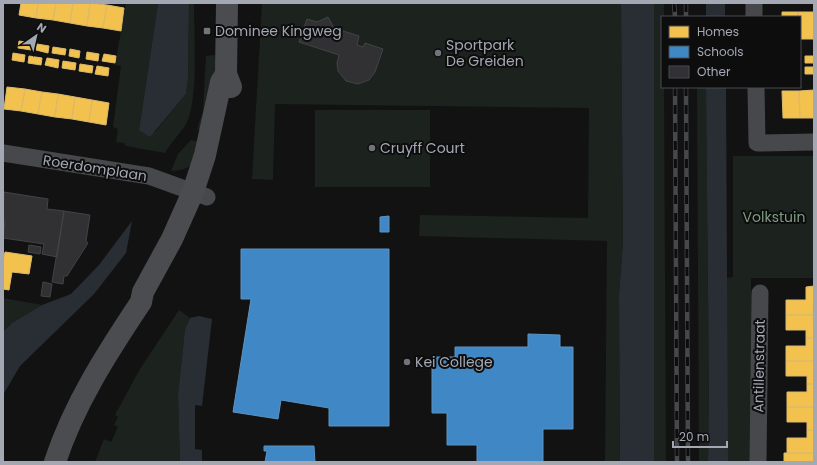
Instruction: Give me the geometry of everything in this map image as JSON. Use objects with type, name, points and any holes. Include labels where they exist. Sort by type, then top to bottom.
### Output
[{"type":"main road","points":[[55,462],[70,421],[87,388],[141,302],[150,298],[173,269],[193,231],[200,195],[205,155],[221,82],[226,74],[227,3]]},
{"type":"street","points":[[754,3],[754,16]]},
{"type":"street","points":[[756,88],[757,144],[814,142]]},
{"type":"street","name":"Roerdomplaan","points":[[3,153],[149,176],[200,195]]},
{"type":"street","name":"Antillenstraat","points":[[758,462],[760,293]]},
{"type":"green space","points":[[126,3],[158,3],[139,129],[155,132],[186,94],[188,78],[189,3],[194,3],[195,63],[191,109],[186,124],[170,144],[165,153],[126,146],[124,143],[116,142],[118,129],[113,127],[121,66],[115,65]]},
{"type":"green space","name":"Sportpark De Greiden","points":[[262,3],[621,3],[623,241],[619,296],[620,462],[605,462],[607,241],[419,236],[420,215],[588,218],[589,108],[275,104],[273,180],[252,179]]},
{"type":"green space","points":[[654,3],[664,3],[664,16],[661,16],[661,88],[664,88],[666,462],[654,462]]},
{"type":"green space","points":[[215,55],[217,70],[206,131],[197,129],[203,111],[206,56]]},
{"type":"green space","points":[[697,88],[706,88],[709,395],[708,462],[699,462]]},
{"type":"green space","name":"Cruyff Court","points":[[315,110],[430,110],[430,187],[315,187]]},
{"type":"green space","points":[[191,140],[203,143],[195,160],[185,169],[171,171],[178,154]]},
{"type":"green space","name":"Volkstuin","points":[[733,156],[814,156],[814,278],[751,278],[752,462],[726,462],[727,278],[733,277]]},
{"type":"green space","points":[[3,298],[42,305],[12,323],[3,332]]},
{"type":"green space","points":[[179,310],[190,318],[185,329],[178,395],[180,462],[95,462],[104,439],[111,442],[118,427],[114,425],[118,417],[115,415],[140,369]]},
{"type":"shaded area","points":[[158,3],[189,3],[188,78],[186,94],[150,137],[139,130]]},
{"type":"shaded area","points":[[621,3],[654,3],[654,462],[620,462],[619,296],[623,241]]},
{"type":"shaded area","points":[[706,3],[725,3],[725,16],[706,16]]},
{"type":"shaded area","points":[[706,88],[726,88],[728,462],[708,462],[709,395]]},
{"type":"shaded area","points":[[132,221],[126,253],[94,294],[20,366],[3,395],[3,332],[12,323],[42,305],[71,294],[99,265]]},
{"type":"shaded area","points":[[199,316],[212,319],[202,406],[195,405],[195,449],[202,450],[202,462],[180,462],[178,395],[185,329],[190,318]]},
{"type":"building: Homes","points":[[21,3],[38,3],[36,18],[19,15]]},
{"type":"building: Homes","points":[[38,3],[56,3],[53,20],[36,18]]},
{"type":"building: Homes","points":[[56,3],[73,3],[70,23],[53,20]]},
{"type":"building: Homes","points":[[73,3],[90,3],[87,26],[70,23]]},
{"type":"building: Homes","points":[[90,3],[107,5],[103,28],[87,26]]},
{"type":"building: Homes","points":[[107,5],[124,8],[121,31],[103,28]]},
{"type":"building: Homes","points":[[782,12],[798,12],[798,16],[782,16]]},
{"type":"building: Homes","points":[[798,12],[814,12],[814,39],[801,39],[801,16],[798,16]]},
{"type":"building: Homes","points":[[19,41],[32,43],[31,50],[18,48]]},
{"type":"building: Homes","points":[[37,44],[49,46],[48,53],[36,50]]},
{"type":"building: Homes","points":[[53,47],[66,49],[65,55],[52,53]]},
{"type":"building: Homes","points":[[70,49],[80,51],[79,58],[69,56]]},
{"type":"building: Homes","points":[[87,52],[99,54],[98,61],[86,59]]},
{"type":"building: Homes","points":[[13,53],[25,55],[24,62],[12,60]]},
{"type":"building: Homes","points":[[104,54],[116,56],[115,63],[102,61]]},
{"type":"building: Homes","points":[[29,56],[42,58],[41,65],[28,63]]},
{"type":"building: Homes","points":[[805,56],[814,56],[814,63],[805,63]]},
{"type":"building: Homes","points":[[47,58],[59,60],[58,68],[45,65]]},
{"type":"building: Homes","points":[[63,61],[76,63],[75,70],[62,68]]},
{"type":"building: Homes","points":[[80,64],[93,66],[92,73],[79,71]]},
{"type":"building: Homes","points":[[97,66],[109,68],[108,76],[95,74]]},
{"type":"building: Homes","points":[[805,67],[814,67],[814,74],[805,74]]},
{"type":"building: Homes","points":[[7,87],[25,89],[21,111],[4,109]]},
{"type":"building: Homes","points":[[25,89],[42,92],[38,114],[21,111]]},
{"type":"building: Homes","points":[[814,90],[814,118],[800,118],[799,91]]},
{"type":"building: Homes","points":[[782,91],[799,91],[800,118],[783,118]]},
{"type":"building: Homes","points":[[42,92],[58,94],[55,117],[38,114]]},
{"type":"building: Homes","points":[[58,94],[75,97],[72,119],[55,117]]},
{"type":"building: Homes","points":[[75,97],[92,100],[89,122],[72,119]]},
{"type":"building: Homes","points":[[92,100],[109,103],[106,125],[89,122]]},
{"type":"building: Homes","points":[[5,252],[32,256],[29,274],[12,272],[9,290],[3,289],[3,261]]},
{"type":"building: Homes","points":[[814,286],[813,315],[786,315],[786,300],[806,300],[806,287]]},
{"type":"building: Homes","points":[[786,315],[813,315],[814,338],[806,338],[806,330],[786,330]]},
{"type":"building: Homes","points":[[806,338],[814,338],[814,361],[786,361],[786,346],[806,346]]},
{"type":"building: Homes","points":[[786,361],[814,361],[814,384],[807,384],[807,376],[786,376]]},
{"type":"building: Homes","points":[[807,384],[814,384],[814,407],[787,407],[787,392],[807,392]]},
{"type":"building: Homes","points":[[787,407],[814,407],[814,430],[807,430],[807,422],[787,422]]},
{"type":"building: Homes","points":[[807,430],[814,430],[814,453],[787,453],[787,438],[807,438]]},
{"type":"building: Homes","points":[[784,453],[814,453],[814,462],[784,462]]},
{"type":"building: Schools","points":[[389,216],[389,232],[380,232],[380,217]]},
{"type":"building: Schools","points":[[241,249],[389,249],[389,426],[329,426],[329,408],[281,400],[278,419],[233,412],[251,299],[241,299]]},
{"type":"building: Schools","points":[[528,334],[560,335],[560,347],[573,347],[573,429],[543,429],[543,462],[477,462],[477,445],[447,445],[447,413],[432,413],[432,357],[455,357],[455,347],[528,347]]},
{"type":"building: Schools","points":[[264,446],[314,446],[315,462],[265,462],[267,451],[264,451]]},
{"type":"building: Other","points":[[328,17],[334,28],[359,36],[357,45],[363,47],[365,43],[383,49],[375,72],[369,80],[358,84],[346,81],[338,71],[337,63],[339,55],[299,42],[307,19],[317,22]]},
{"type":"building: Other","points":[[4,192],[48,199],[47,209],[64,211],[57,257],[42,254],[44,244],[3,238],[5,220],[3,219]]},
{"type":"building: Other","points":[[64,211],[90,215],[86,241],[88,243],[67,276],[64,276],[63,284],[52,282]]},
{"type":"building: Other","points":[[29,245],[41,247],[40,254],[28,252]]},
{"type":"building: Other","points":[[43,282],[52,284],[50,297],[41,296]]},
{"type":"railway","points":[[674,3],[675,16]]},
{"type":"railway","points":[[686,3],[686,16]]},
{"type":"railway","points":[[675,88],[677,462]]},
{"type":"railway","points":[[686,88],[688,462]]},
{"type":"place","name":"Dominee Kingweg","points":[[207,31]]},
{"type":"place","name":"Sportpark De Greiden","points":[[438,53]]},
{"type":"place","name":"Cruyff Court","points":[[372,148]]},
{"type":"place","name":"Kei College","points":[[407,362]]}]
